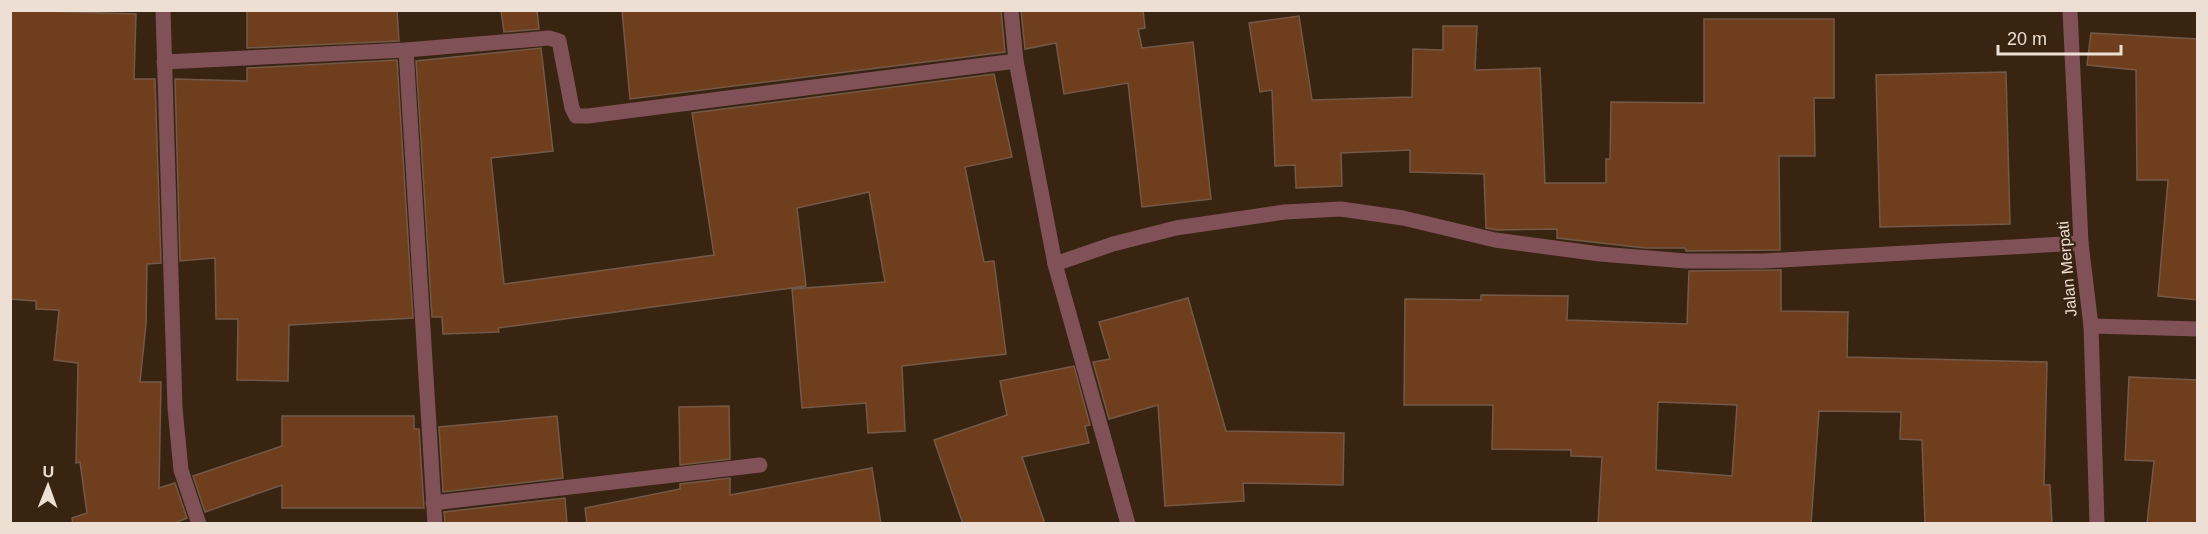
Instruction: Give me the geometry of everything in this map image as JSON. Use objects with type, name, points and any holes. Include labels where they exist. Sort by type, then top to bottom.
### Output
[{"type":"street","points":[[163,10],[174,408],[181,470],[199,524]]},
{"type":"street","points":[[1011,10],[1016,61],[1055,264],[1128,524]]},
{"type":"street","name":"Jalan Merpati","points":[[2070,10],[2082,243],[2091,326],[2097,524]]},
{"type":"street","points":[[164,62],[406,50],[549,38],[559,41],[572,108],[576,116],[588,116],[1016,61]]},
{"type":"street","points":[[406,50],[435,524]]},
{"type":"street","points":[[1055,264],[1113,244],[1176,228],[1285,212],[1341,208],[1403,218],[1495,240],[1600,254],[1686,261],[1763,261],[2082,243]]},
{"type":"street","points":[[2091,326],[2198,329]]},
{"type":"street","points":[[433,503],[760,465]]},
{"type":"building","points":[[10,10],[136,14],[134,79],[155,79],[161,263],[147,264],[146,324],[140,382],[161,382],[159,488],[175,483],[187,518],[172,524],[73,524],[72,518],[87,513],[80,462],[76,463],[78,363],[54,360],[59,310],[36,309],[36,301],[10,299]]},
{"type":"building","points":[[247,10],[397,10],[399,41],[247,48]]},
{"type":"building","points":[[501,10],[537,10],[539,29],[504,32]]},
{"type":"building","points":[[622,10],[1001,10],[1005,52],[630,99]]},
{"type":"building","points":[[1021,10],[1143,10],[1145,28],[1138,29],[1142,48],[1193,42],[1211,199],[1142,207],[1128,83],[1064,94],[1056,43],[1025,49]]},
{"type":"building","points":[[1299,16],[1312,100],[1412,97],[1413,49],[1443,50],[1443,26],[1477,26],[1475,70],[1540,68],[1545,183],[1606,183],[1606,159],[1610,159],[1611,102],[1704,103],[1704,19],[1834,19],[1834,98],[1814,98],[1815,156],[1779,156],[1780,250],[1686,251],[1685,248],[1645,248],[1557,238],[1557,229],[1497,230],[1486,228],[1484,174],[1410,172],[1410,150],[1341,153],[1342,186],[1296,188],[1295,165],[1275,166],[1272,90],[1260,92],[1249,23]]},
{"type":"building","points":[[2091,33],[2198,39],[2198,300],[2158,296],[2168,180],[2137,180],[2136,70],[2087,65]]},
{"type":"building","points":[[541,48],[553,151],[491,158],[504,284],[714,255],[692,113],[994,74],[1012,157],[965,167],[984,262],[994,261],[1006,354],[902,366],[905,431],[868,433],[866,403],[802,408],[792,289],[885,282],[869,192],[797,208],[806,286],[498,328],[499,332],[443,334],[442,317],[432,317],[416,61]]},
{"type":"building","points":[[397,60],[413,318],[289,325],[288,381],[237,380],[238,319],[216,319],[215,258],[180,261],[175,79],[247,81],[247,68]]},
{"type":"building","points":[[2006,72],[2010,224],[1880,227],[1876,75]]},
{"type":"building","points":[[1781,270],[1781,311],[1848,312],[1847,357],[2047,362],[2044,485],[2050,485],[2052,524],[1925,524],[1922,440],[1900,439],[1901,412],[1819,411],[1811,524],[1598,524],[1602,457],[1571,456],[1571,450],[1492,449],[1493,405],[1404,405],[1405,299],[1481,300],[1481,295],[1568,296],[1567,320],[1687,324],[1689,271]],"holes":[[[1658,402],[1737,405],[1732,476],[1656,470]]]},
{"type":"building","points":[[1188,298],[1226,431],[1344,433],[1343,485],[1243,483],[1244,501],[1165,506],[1158,405],[1109,419],[1093,362],[1110,359],[1099,322]]},
{"type":"building","points":[[1074,366],[1090,425],[1085,426],[1089,443],[1022,457],[1045,524],[963,524],[934,440],[1007,415],[1000,381]]},
{"type":"building","points":[[2129,377],[2198,380],[2198,524],[2147,524],[2154,461],[2125,460]]},
{"type":"building","points":[[729,406],[730,459],[680,465],[679,407]]},
{"type":"building","points":[[282,416],[414,416],[414,429],[419,429],[424,508],[282,508],[282,485],[205,512],[193,476],[282,446]]},
{"type":"building","points":[[557,416],[563,478],[443,492],[439,427]]},
{"type":"building","points":[[872,468],[881,524],[587,524],[585,508],[680,489],[680,484],[730,478],[730,495]]},
{"type":"building","points":[[565,498],[567,524],[445,524],[444,512]]}]
